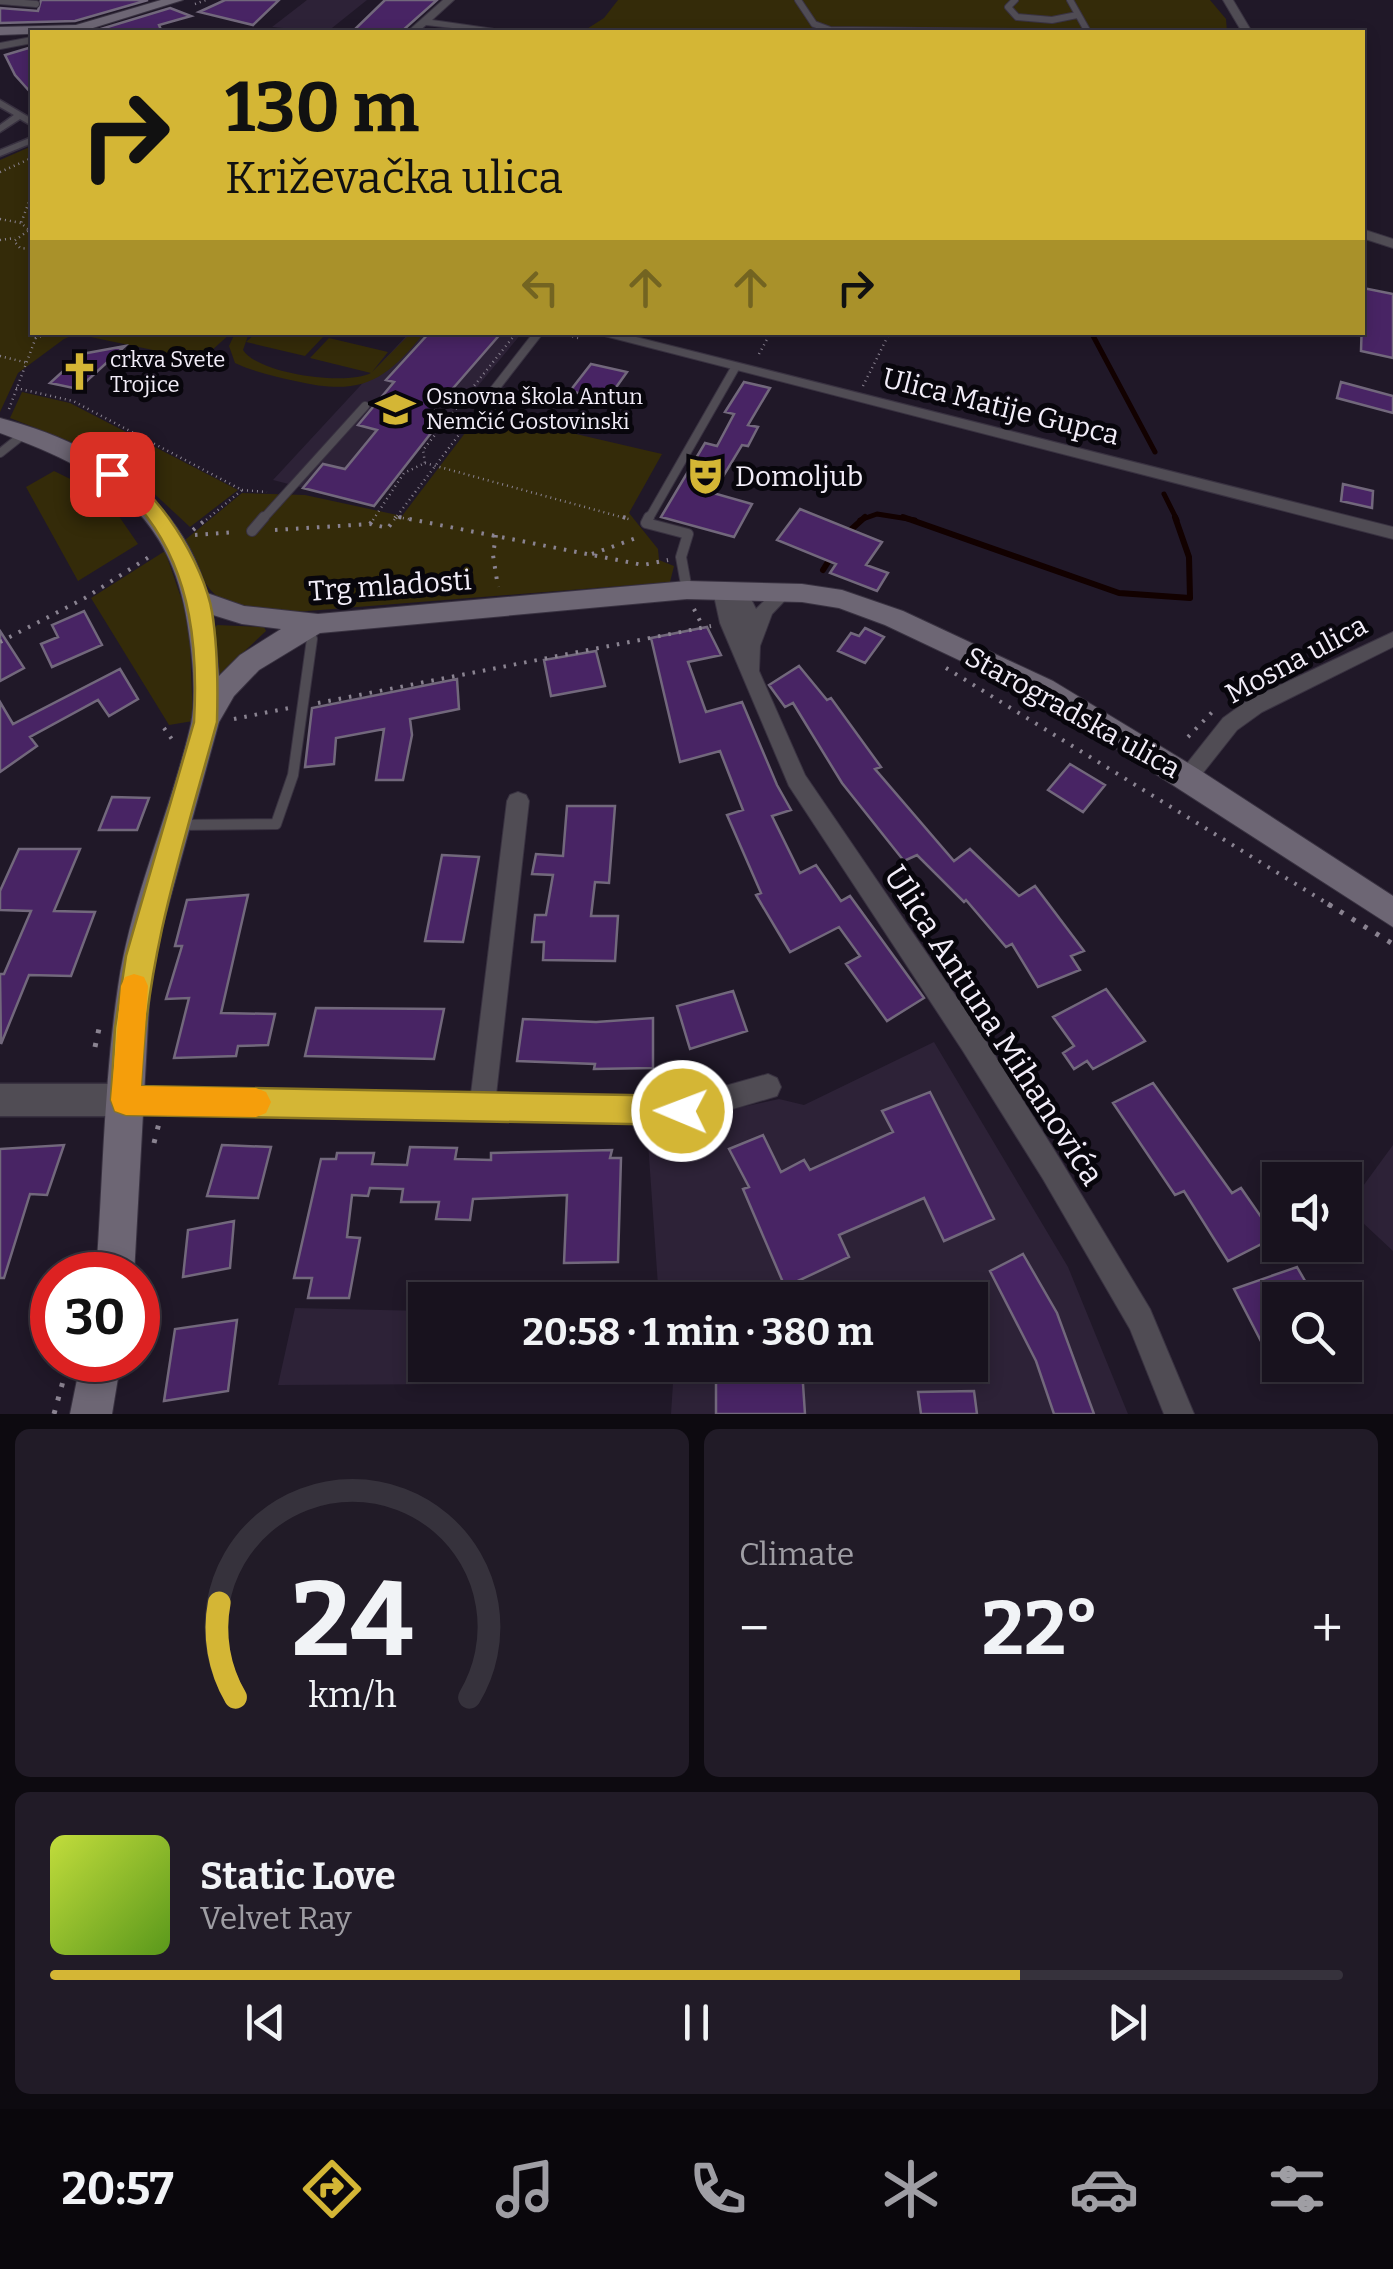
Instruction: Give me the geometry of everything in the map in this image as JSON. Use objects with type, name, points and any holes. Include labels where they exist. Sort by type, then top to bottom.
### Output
[{"type":"main road","points":[[64,30],[105,23],[176,0]]},
{"type":"main road","points":[[0,31],[30,32]]},
{"type":"main road","points":[[9,425],[112,474],[152,508],[166,526],[199,600],[214,722]]},
{"type":"main road","name":"Trg mladosti","points":[[199,600],[242,615],[313,626],[686,590],[731,592]]},
{"type":"main road","name":"Starogradska ulica","points":[[731,592],[784,592],[842,599],[971,652],[1056,696],[1188,777],[1393,913]]},
{"type":"main road","points":[[129,1252],[126,1100],[137,972],[177,825],[214,722],[215,700],[236,674],[268,648],[313,626]]},
{"type":"main road","points":[[91,1414],[97,1382]]},
{"type":"street","points":[[414,30],[449,0]]},
{"type":"street","points":[[1238,4],[1246,30]]},
{"type":"street","points":[[1238,4],[1246,30]]},
{"type":"street","points":[[424,22],[493,30]]},
{"type":"street","points":[[0,103],[30,121]]},
{"type":"street","points":[[0,129],[19,116]]},
{"type":"street","points":[[0,154],[30,141]]},
{"type":"street","points":[[1365,234],[1393,244]]},
{"type":"street","name":"Ulica Matije Gupca","points":[[608,335],[1393,532]]},
{"type":"street","name":"Ulica Antuna Mihanovića","points":[[731,592],[728,623],[752,663],[796,780],[972,1042],[1052,1170],[1140,1319],[1179,1414]]},
{"type":"street","points":[[752,663],[764,611],[784,592]]},
{"type":"street","name":"Mosna ulica","points":[[1188,777],[1230,724],[1255,706],[1393,639]]},
{"type":"street","points":[[482,1106],[518,801]]},
{"type":"street","points":[[0,1100],[682,1111],[768,1087]]},
{"type":"lane","points":[[798,0],[814,24],[830,30]]},
{"type":"lane","points":[[1014,0],[1008,7],[1018,17],[1045,20],[1077,15]]},
{"type":"lane","points":[[1070,0],[1087,30]]},
{"type":"lane","points":[[1,1],[36,4]]},
{"type":"lane","points":[[0,46],[30,40]]},
{"type":"lane","points":[[483,404],[537,335]]},
{"type":"lane","points":[[686,590],[680,557],[688,534],[646,523],[735,368]]},
{"type":"lane","points":[[252,531],[365,406]]},
{"type":"lane","points":[[0,454],[9,425]]},
{"type":"lane","points":[[177,825],[276,824],[293,775],[313,626]]},
{"type":"path","points":[[0,172],[30,159]]},
{"type":"path","points":[[0,219],[27,226]]},
{"type":"path","points":[[0,240],[15,238],[27,226]]},
{"type":"path","points":[[15,238],[16,246],[30,250]]},
{"type":"path","points":[[9,425],[16,388],[37,335]]},
{"type":"path","points":[[425,464],[423,450],[515,335]]},
{"type":"path","points":[[861,390],[888,335]]},
{"type":"path","points":[[0,356],[28,363]]},
{"type":"path","points":[[16,388],[73,401],[242,490],[185,536],[370,524],[388,528],[483,404]]},
{"type":"path","points":[[370,524],[404,473],[425,464],[646,523],[638,538],[592,554]]},
{"type":"path","points":[[398,517],[644,565],[680,557]]},
{"type":"path","points":[[496,535],[492,555],[498,587]]},
{"type":"path","points":[[0,642],[86,598],[163,548]]},
{"type":"path","points":[[214,722],[703,627]]},
{"type":"path","points":[[935,662],[1393,944]]},
{"type":"path","points":[[153,1144],[161,1100]]},
{"type":"path","points":[[54,1414],[63,1382]]},
{"type":"shaded area","points":[[307,0],[367,0],[330,30],[272,27]]},
{"type":"shaded area","points":[[618,0],[1210,0],[1226,19],[1227,30],[585,30],[604,18]]},
{"type":"shaded area","points":[[30,147],[30,335],[74,335],[18,373],[0,412],[0,160]]},
{"type":"shaded area","points":[[81,335],[229,335],[201,360]]},
{"type":"shaded area","points":[[234,335],[248,335],[243,350],[266,366],[303,375],[343,378],[371,373],[310,358],[329,338],[388,352],[372,372],[409,335],[422,335],[383,374],[354,386],[337,387],[295,381],[235,363],[229,346]]},
{"type":"shaded area","points":[[254,335],[324,336],[305,356],[246,342]]},
{"type":"shaded area","name":"Osnovna škola Antun Nemčić Gostovinski","points":[[407,335],[520,335],[467,399],[442,419],[374,506],[273,480]]},
{"type":"shaded area","points":[[22,392],[70,403],[238,490],[190,527],[118,460],[10,418]]},
{"type":"shaded area","points":[[481,412],[662,454],[629,513],[658,549],[659,560],[674,566],[670,582],[295,612],[236,605],[223,600],[204,580],[185,540],[242,493],[305,495],[402,516]]},
{"type":"shaded area","points":[[54,471],[105,496],[138,544],[78,581],[26,487]]},
{"type":"shaded area","points":[[165,551],[189,621],[193,721],[169,725],[91,598]]},
{"type":"shaded area","points":[[217,625],[264,627],[266,631],[218,676],[213,630]]},
{"type":"shaded area","points":[[934,1042],[1068,1267],[1128,1414],[671,1414],[673,1383],[278,1385],[295,1308],[408,1311],[408,1382],[988,1382],[988,1282],[658,1282],[647,1128],[779,1099],[804,1105]]},
{"type":"shaded area","points":[[1393,1145],[1393,1251],[1362,1222],[1362,1187]]},
{"type":"building","points":[[41,0],[148,0],[75,21],[0,23],[0,8],[38,11]]},
{"type":"building","points":[[225,0],[279,0],[253,25],[199,12]]},
{"type":"building","points":[[385,0],[437,0],[403,30],[354,30]]},
{"type":"building","points":[[170,8],[191,16],[159,25],[161,30],[98,30]]},
{"type":"building","points":[[30,48],[30,92],[15,75],[5,55]]},
{"type":"building","points":[[1365,288],[1393,294],[1393,358],[1361,351]]},
{"type":"building","points":[[427,335],[499,335],[429,416],[442,419],[374,506],[303,488],[323,464],[345,469],[377,430],[358,425],[394,382],[386,380]]},
{"type":"building","name":"crkva Svete Trojice","points":[[125,346],[78,389],[50,383],[82,354]]},
{"type":"building","points":[[591,364],[627,372],[607,400],[570,391]]},
{"type":"building","points":[[744,382],[770,388],[748,425],[758,427],[748,446],[742,445],[713,493],[752,504],[734,537],[661,517],[705,443],[717,446],[734,414],[725,412]]},
{"type":"building","points":[[1341,382],[1393,396],[1393,413],[1337,398]]},
{"type":"building","points":[[1343,484],[1373,491],[1372,508],[1341,501]]},
{"type":"building","points":[[800,509],[882,542],[866,565],[888,573],[877,591],[830,573],[836,564],[777,540]]},
{"type":"building","points":[[84,611],[102,645],[52,667],[41,644],[58,637],[52,625]]},
{"type":"building","points":[[707,627],[721,655],[688,662],[706,712],[742,702],[791,810],[772,816],[800,873],[816,865],[841,901],[850,896],[924,998],[887,1021],[846,964],[860,956],[839,927],[790,952],[756,895],[761,893],[727,815],[743,810],[720,751],[680,762],[651,638]]},
{"type":"building","points":[[865,628],[884,637],[865,663],[838,651],[851,633],[859,636]]},
{"type":"building","points":[[0,631],[24,668],[0,681]]},
{"type":"building","points":[[596,651],[605,686],[551,696],[544,660]]},
{"type":"building","points":[[799,666],[827,700],[831,698],[881,767],[875,769],[954,861],[970,849],[1019,896],[1035,886],[1084,951],[1071,956],[1080,970],[1038,987],[1012,944],[1006,947],[966,900],[917,855],[904,861],[842,783],[793,703],[785,707],[769,685]]},
{"type":"building","points":[[120,669],[138,699],[109,716],[98,700],[30,737],[37,746],[0,772],[0,702],[13,724]]},
{"type":"building","points":[[457,679],[459,709],[410,719],[412,735],[403,780],[376,780],[384,729],[336,738],[334,764],[305,767],[312,708]]},
{"type":"building","points":[[1070,764],[1105,785],[1083,812],[1048,790]]},
{"type":"building","points":[[112,797],[149,798],[137,830],[99,830]]},
{"type":"building","points":[[567,806],[615,806],[609,883],[595,882],[591,916],[618,916],[615,961],[543,960],[544,942],[532,942],[535,915],[546,915],[553,875],[532,874],[536,854],[563,856]]},
{"type":"building","points":[[19,849],[80,849],[54,911],[95,912],[71,976],[29,975],[1,1044],[0,974],[4,974],[31,911],[0,910],[0,891]]},
{"type":"building","points":[[442,855],[479,857],[463,942],[425,941]]},
{"type":"building","points":[[248,895],[221,1013],[275,1014],[268,1045],[238,1046],[236,1056],[174,1058],[189,998],[166,999],[182,946],[175,946],[187,900]]},
{"type":"building","points":[[1106,989],[1145,1041],[1093,1069],[1087,1061],[1074,1069],[1063,1053],[1074,1046],[1053,1017]]},
{"type":"building","points":[[733,991],[747,1031],[690,1049],[677,1006]]},
{"type":"building","points":[[316,1008],[444,1009],[434,1059],[305,1056]]},
{"type":"building","points":[[653,1018],[653,1068],[594,1069],[595,1064],[517,1061],[523,1019],[596,1022]]},
{"type":"building","points":[[1153,1083],[1232,1193],[1241,1188],[1262,1218],[1262,1244],[1228,1261],[1184,1191],[1175,1195],[1113,1103]]},
{"type":"building","points":[[930,1092],[994,1219],[944,1241],[924,1198],[839,1235],[849,1257],[796,1282],[783,1282],[743,1189],[749,1187],[729,1149],[763,1135],[781,1172],[804,1160],[810,1170],[893,1132],[882,1111]]},
{"type":"building","points":[[64,1145],[47,1195],[30,1194],[4,1278],[0,1278],[0,1149]]},
{"type":"building","points":[[222,1145],[271,1147],[258,1198],[207,1196]]},
{"type":"building","points":[[410,1147],[457,1148],[455,1159],[491,1160],[491,1153],[612,1150],[610,1158],[621,1158],[618,1262],[564,1263],[567,1195],[473,1199],[470,1220],[436,1219],[439,1202],[401,1202],[403,1189],[370,1188],[368,1196],[352,1195],[347,1237],[360,1238],[349,1298],[308,1298],[312,1278],[294,1278],[321,1159],[336,1159],[337,1153],[374,1153],[372,1164],[407,1165]]},
{"type":"building","points":[[234,1221],[230,1268],[183,1277],[188,1230]]},
{"type":"building","points":[[1023,1254],[1057,1313],[1094,1414],[1054,1414],[1036,1361],[990,1271]]},
{"type":"building","points":[[1297,1267],[1306,1282],[1262,1282],[1262,1343],[1234,1289]]},
{"type":"building","points":[[237,1320],[228,1391],[164,1401],[175,1329]]},
{"type":"building","points":[[716,1382],[803,1382],[805,1414],[716,1414]]},
{"type":"building","points":[[974,1391],[977,1414],[921,1414],[918,1392]]},
{"type":"waterway","points":[[1093,335],[1155,452]]},
{"type":"waterway","points":[[1164,494],[1177,520]]},
{"type":"waterway","points":[[863,519],[877,514],[909,519]]},
{"type":"waterway","points":[[903,517],[909,519]]},
{"type":"waterway","points":[[909,519],[1119,593],[1190,598],[1189,557],[1175,517]]},
{"type":"waterway","points":[[845,535],[863,519]]},
{"type":"waterway","points":[[909,519],[915,520]]},
{"type":"waterway","points":[[823,570],[833,554]]},
{"type":"slow traffic","points":[[134,986],[126,1100],[256,1102]]},
{"type":"place","name":"crkva Svete Trojice","points":[[80,372]]},
{"type":"place","name":"Osnovna škola Antun Nemčić Gostovinski","points":[[396,409]]},
{"type":"place","name":"Domoljub","points":[[705,476]]},
{"type":"route","points":[[112,474],[152,508],[174,542],[201,608],[207,689],[205,722],[140,956],[129,1028],[126,1100],[682,1111]]}]
